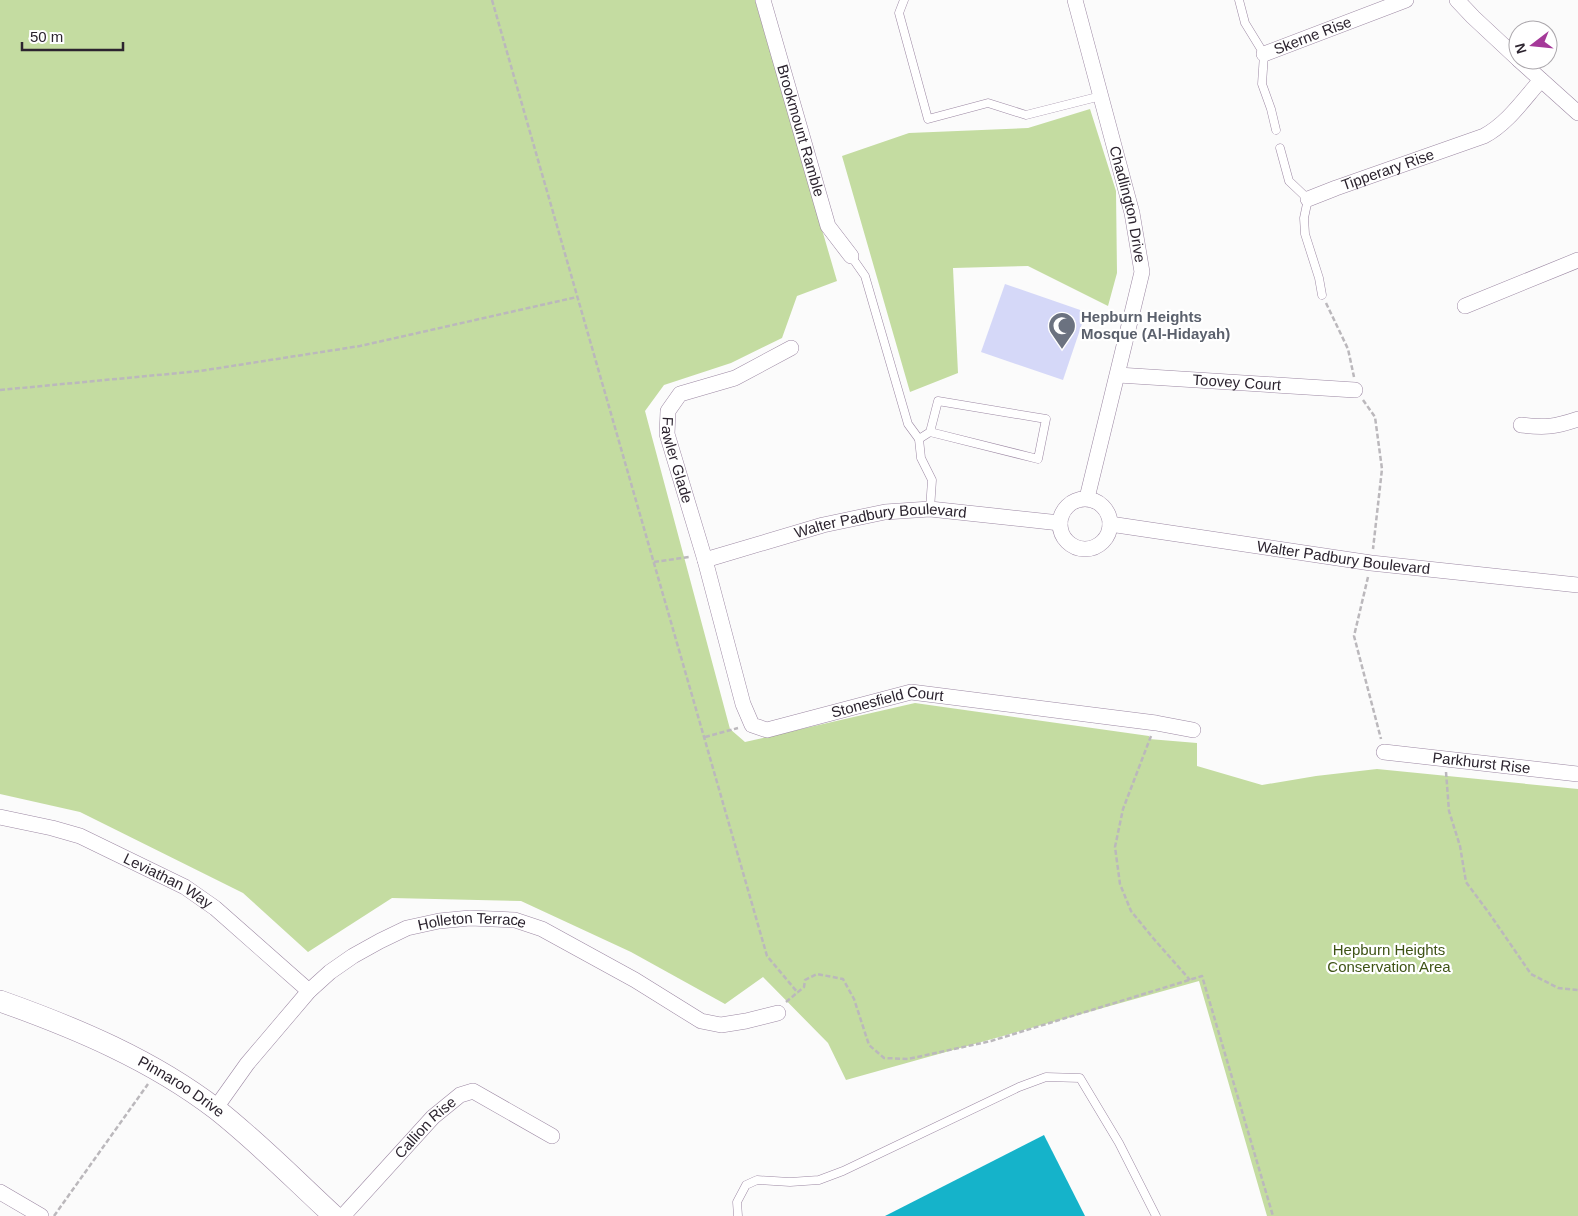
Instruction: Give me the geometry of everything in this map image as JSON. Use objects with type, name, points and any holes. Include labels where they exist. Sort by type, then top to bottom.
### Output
[{"type":"street","name":"Brookmount Ramble","points":[[763,0],[828,226],[851,256]]},
{"type":"street","name":"Chadlington Drive","points":[[1074,0],[1132,213],[1142,272],[1087,498]]},
{"type":"street","name":"Skerne Rise","points":[[1264,54],[1406,0]]},
{"type":"street","points":[[1457,0],[1508,49]]},
{"type":"street","points":[[1531,70],[1578,113]]},
{"type":"street","name":"Tipperary Rise","points":[[1308,199],[1484,136],[1502,124],[1541,80]]},
{"type":"street","points":[[1465,306],[1578,260]]},
{"type":"street","name":"Fawler Glade","points":[[705,560],[667,434],[668,411],[680,394],[735,378],[791,348]]},
{"type":"street","name":"Toovey Court","points":[[1118,375],[1355,390]]},
{"type":"street","points":[[1520,425],[1544,428],[1578,420]]},
{"type":"street","points":[[1087,498],[1096,500],[1103,506],[1108,512],[1110,524],[1109,533],[1097,546],[1079,548],[1071,545],[1065,538],[1061,531],[1060,523],[1066,506],[1073,501],[1087,498]]},
{"type":"street","name":"Walter Padbury Boulevard","points":[[705,560],[823,525],[885,512],[930,509],[1060,523]]},
{"type":"street","name":"Walter Padbury Boulevard","points":[[1110,524],[1371,564],[1578,585]]},
{"type":"street","points":[[705,560],[743,704],[752,725]]},
{"type":"street","name":"Stonesfield Court","points":[[752,725],[767,730],[911,692],[1156,723],[1193,730]]},
{"type":"street","name":"Parkhurst Rise","points":[[1384,752],[1578,774]]},
{"type":"street","name":"Leviathan Way","points":[[0,817],[80,836],[186,887],[215,908],[310,991]]},
{"type":"street","name":"Holleton Terrace","points":[[215,1109],[248,1064],[310,991],[330,972],[380,941],[407,928],[439,921],[470,918],[515,920],[542,929],[635,980],[701,1022],[721,1025],[778,1013]]},
{"type":"street","name":"Pinnaroo Drive","points":[[0,1001],[106,1043],[158,1070],[215,1109],[334,1216]]},
{"type":"street","name":"Callion Rise","points":[[343,1216],[433,1117],[460,1095],[473,1091],[552,1136]]},
{"type":"street","points":[[0,1192],[41,1216]]},
{"type":"lane","points":[[904,0],[899,13],[928,118],[988,103],[1026,115],[1101,96]]},
{"type":"lane","points":[[1239,0],[1245,23],[1264,54]]},
{"type":"lane","name":"Skerne Rise","points":[[1264,54],[1262,84],[1276,130]]},
{"type":"lane","points":[[1280,148],[1289,181],[1308,199],[1304,218],[1305,234],[1319,278],[1322,295]]},
{"type":"lane","points":[[851,256],[865,276],[908,424],[919,439],[921,458],[932,480],[930,509]]},
{"type":"lane","points":[[919,439],[930,432],[938,401],[1046,418],[1038,459],[930,432]]},
{"type":"lane","points":[[738,1216],[737,1202],[746,1185],[757,1180],[790,1182],[819,1180],[843,1171],[1019,1086],[1046,1077],[1080,1078],[1119,1143],[1156,1216]]},
{"type":"path","points":[[492,0],[767,956],[798,993]]},
{"type":"path","points":[[1322,295],[1348,349],[1354,370],[1355,390],[1375,417],[1382,469],[1371,564],[1354,636],[1384,752]]},
{"type":"path","points":[[0,390],[200,371],[360,346],[578,298]]},
{"type":"path","points":[[654,562],[693,556],[705,560]]},
{"type":"path","points":[[1156,723],[1123,808],[1115,847],[1120,884],[1131,911],[1152,938],[1190,980]]},
{"type":"path","points":[[704,737],[752,725]]},
{"type":"path","points":[[1447,760],[1445,775],[1449,811],[1460,846],[1466,882],[1531,974],[1558,988],[1578,990]]},
{"type":"path","points":[[778,1013],[787,1001],[804,987],[805,980],[817,974],[843,979],[854,999],[869,1045],[884,1058],[908,1060],[991,1041],[1202,976],[1273,1216]]},
{"type":"path","points":[[54,1216],[158,1070]]},
{"type":"green space","name":"Hepburn Heights Conservation Area","points":[[0,0],[755,0],[837,281],[797,296],[782,338],[731,363],[664,385],[645,411],[730,729],[745,742],[915,703],[1149,736],[1149,739],[1197,743],[1197,766],[1262,785],[1377,769],[1578,789],[1578,1216],[1267,1216],[1199,981],[846,1080],[828,1043],[763,977],[725,1004],[631,952],[521,901],[392,898],[308,952],[243,893],[80,812],[0,794]]},
{"type":"green space","points":[[1090,109],[1116,191],[1117,273],[1108,306],[1028,266],[953,268],[958,373],[910,392],[842,156],[909,133],[1028,128]]},
{"type":"water","points":[[1044,1135],[1085,1216],[885,1216]]},
{"type":"building","points":[[1005,284],[1086,312],[1063,380],[981,352]]},
{"type":"place","name":"Hepburn Heights Mosque (Al-Hidayah)","points":[[1062,350]]}]
